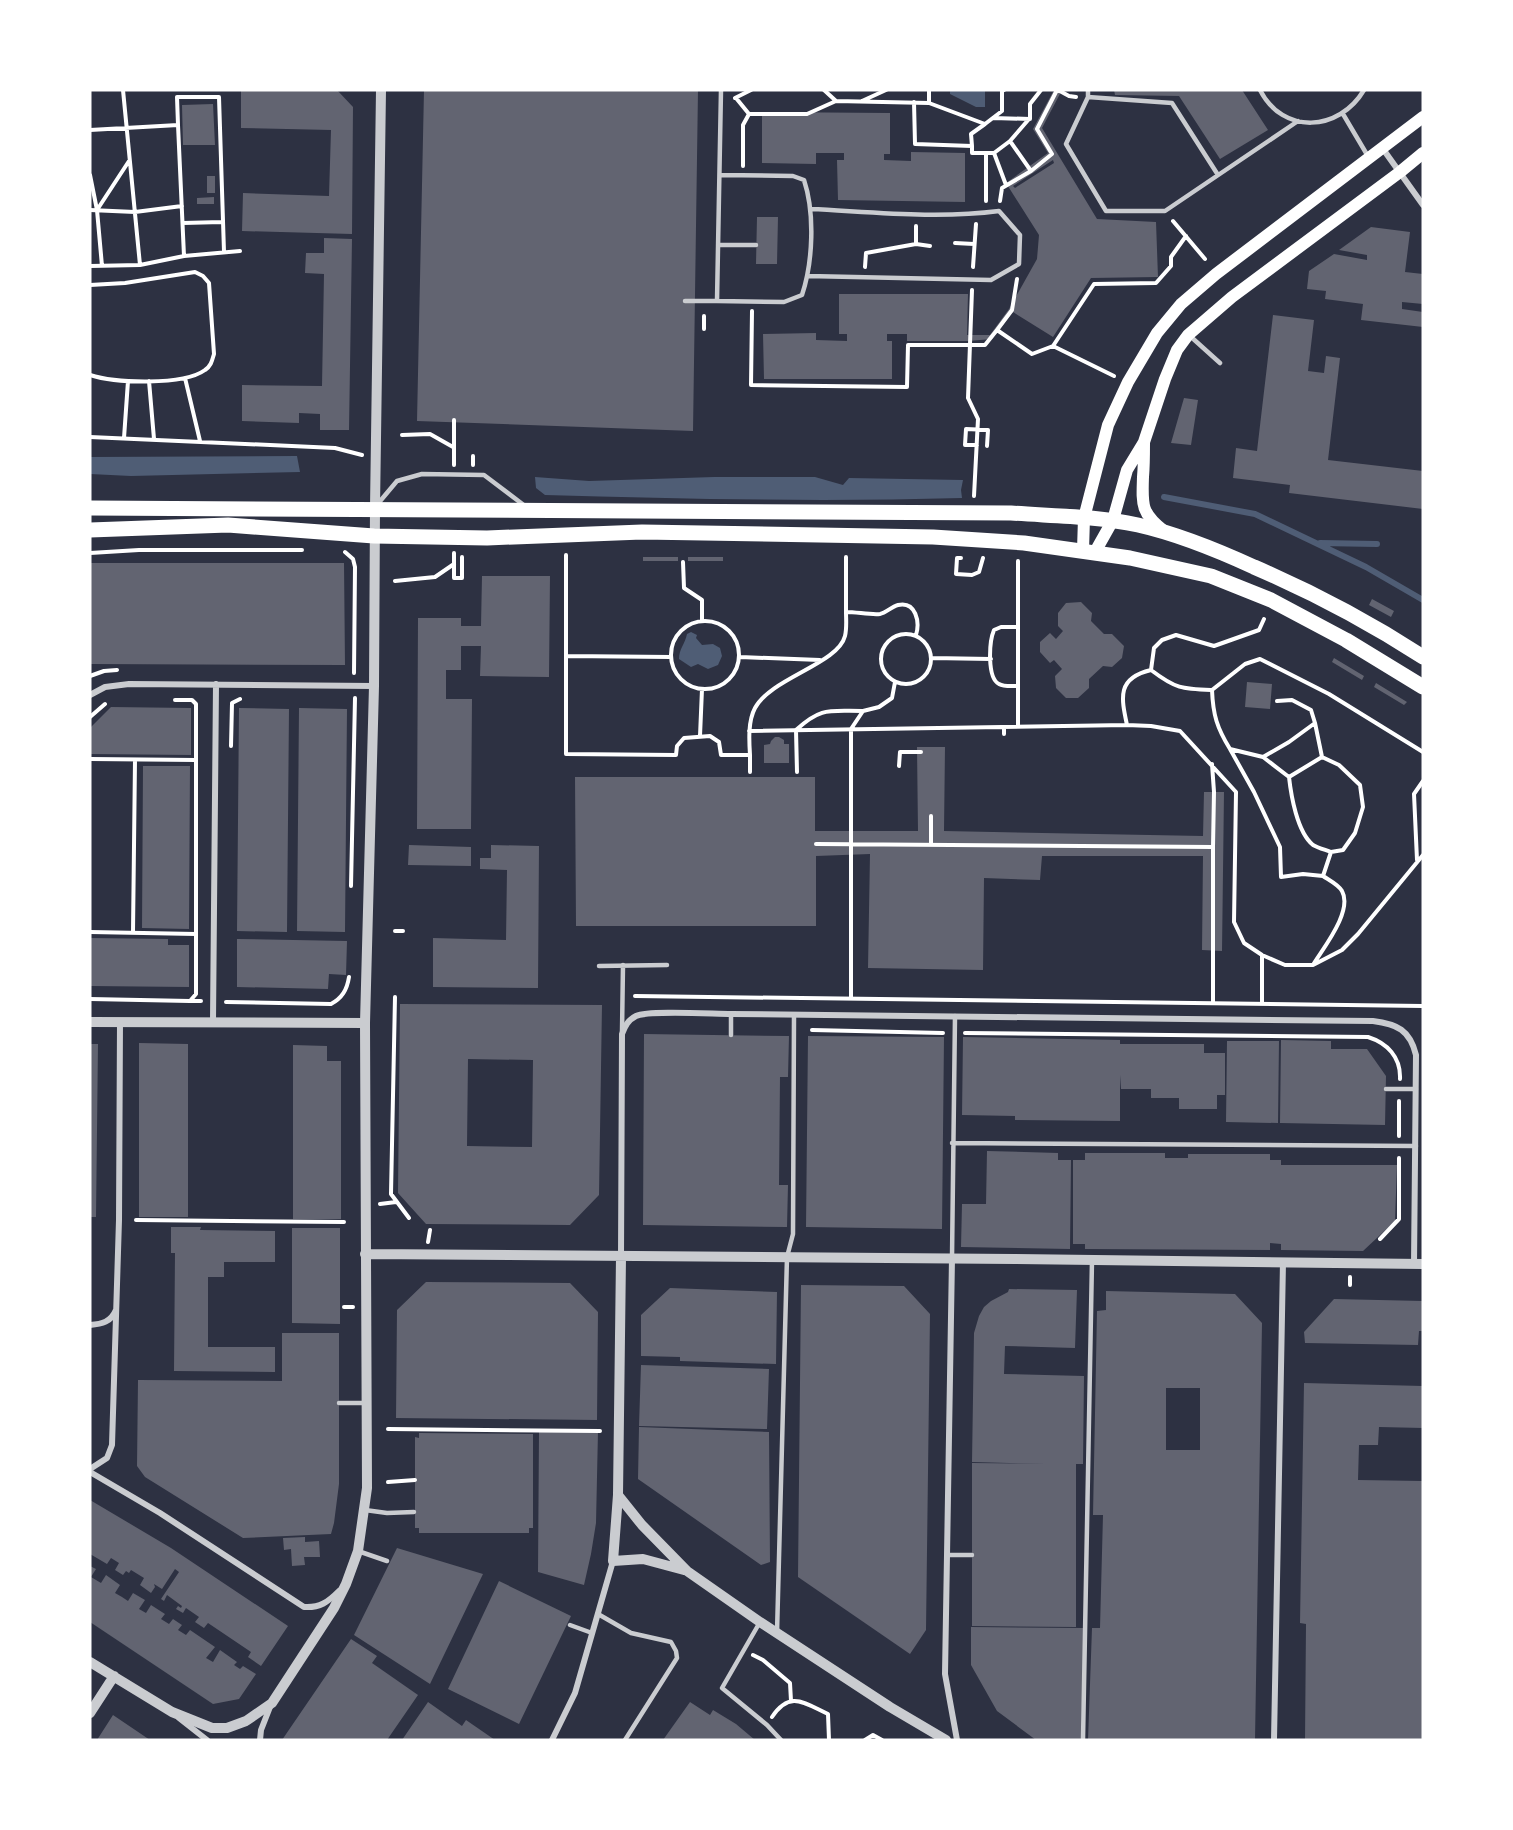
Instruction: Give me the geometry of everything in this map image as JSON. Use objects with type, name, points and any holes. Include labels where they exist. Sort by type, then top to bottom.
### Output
[{"type":"main road","points":[[1089,551],[1084,518],[1108,425],[1128,382],[1157,333],[1181,304],[1216,274],[1423,117]]},
{"type":"main road","points":[[1089,551],[1113,520],[1127,470],[1143,442],[1177,350],[1188,335],[1232,297],[1423,153]]},
{"type":"main road","points":[[1143,442],[1141,499],[1143,509],[1167,534]]},
{"type":"main road","points":[[90,508],[1011,513],[1113,520],[1167,534],[1236,559],[1299,586],[1382,631],[1423,657]]},
{"type":"main road","points":[[90,530],[122,527],[228,525],[374,536],[487,538],[642,532],[933,537],[980,539],[1089,551],[1211,576],[1271,600],[1331,632],[1423,687]]},
{"type":"street","points":[[260,1740],[261,1730],[272,1703],[319,1633],[346,1584],[358,1551],[367,1488],[365,1023],[374,686],[381,90]]},
{"type":"street","points":[[1383,149],[1423,205]]},
{"type":"street","points":[[90,695],[117,684],[374,686]]},
{"type":"street","points":[[213,1022],[216,684]]},
{"type":"street","points":[[365,1254],[621,1257],[952,1258],[1419,1264],[1414,1044],[1410,1036],[1387,1022],[646,1013],[631,1019],[622,1034],[621,1257],[618,1495],[612,1561],[574,1693],[552,1740]]},
{"type":"street","points":[[90,1022],[365,1023]]},
{"type":"street","points":[[120,1022],[117,1307],[112,1444],[107,1458],[90,1471],[160,1513],[304,1607],[315,1607],[327,1603],[346,1584]]},
{"type":"street","points":[[952,1258],[945,1674],[957,1740]]},
{"type":"street","points":[[1274,1740],[1283,1262]]},
{"type":"street","points":[[90,1324],[100,1324],[111,1319],[117,1307]]},
{"type":"street","points":[[618,1495],[642,1526],[687,1571],[890,1707],[946,1740]]},
{"type":"street","points":[[612,1561],[644,1559],[687,1571]]},
{"type":"street","points":[[90,1662],[172,1712],[207,1740]]},
{"type":"street","points":[[90,1713],[114,1676]]},
{"type":"street","points":[[172,1712],[212,1728],[227,1728],[246,1721],[272,1703]]},
{"type":"lane","points":[[717,301],[721,90]]},
{"type":"lane","points":[[1088,90],[1088,97],[1066,144],[1106,211],[1165,211],[1298,121]]},
{"type":"lane","points":[[1260,90],[1265,100],[1279,113],[1298,121],[1314,123],[1342,114],[1357,102],[1364,90]]},
{"type":"lane","points":[[1088,97],[1172,104],[1218,175]]},
{"type":"lane","points":[[1342,114],[1370,159]]},
{"type":"lane","points":[[684,301],[784,303],[802,295],[808,276],[811,209],[804,180],[793,176],[720,175]]},
{"type":"lane","points":[[808,276],[991,280],[1019,264],[1020,235],[999,211],[916,214],[811,209]]},
{"type":"lane","points":[[718,245],[756,245]]},
{"type":"lane","points":[[1188,335],[1220,363]]},
{"type":"lane","points":[[375,508],[397,481],[422,474],[484,475],[530,510]]},
{"type":"lane","points":[[622,1034],[623,965]]},
{"type":"lane","points":[[600,966],[667,965]]},
{"type":"lane","points":[[731,1014],[731,1035]]},
{"type":"lane","points":[[777,1633],[788,1257],[793,1234],[794,1015]]},
{"type":"lane","points":[[952,1258],[955,1016]]},
{"type":"lane","points":[[1386,1089],[1416,1089]]},
{"type":"lane","points":[[952,1143],[1416,1146]]},
{"type":"lane","points":[[1083,1740],[1092,1260]]},
{"type":"lane","points":[[339,1403],[366,1403]]},
{"type":"lane","points":[[365,1510],[387,1513],[414,1512]]},
{"type":"lane","points":[[358,1551],[387,1561]]},
{"type":"lane","points":[[947,1555],[972,1556]]},
{"type":"lane","points":[[598,1614],[631,1633],[671,1642],[676,1651],[676,1658],[625,1740]]},
{"type":"lane","points":[[760,1622],[722,1688],[767,1725],[781,1740]]},
{"type":"lane","points":[[570,1625],[592,1633]]},
{"type":"path","points":[[123,90],[140,265]]},
{"type":"path","points":[[721,98],[736,98],[750,90]]},
{"type":"path","points":[[824,90],[836,101]]},
{"type":"path","points":[[860,101],[886,90]]},
{"type":"path","points":[[929,90],[929,103]]},
{"type":"path","points":[[1004,90],[1002,92],[1002,111],[972,134],[972,153],[994,153],[1010,141],[1030,119],[1030,104],[1041,90]]},
{"type":"path","points":[[999,211],[1002,188],[1052,154],[1037,129],[1057,90],[1069,96],[1088,97]]},
{"type":"path","points":[[184,256],[177,97],[219,97],[224,252]]},
{"type":"path","points":[[736,98],[748,114]]},
{"type":"path","points":[[748,114],[807,114],[836,101],[914,102],[929,103],[985,124]]},
{"type":"path","points":[[914,102],[915,144],[972,146]]},
{"type":"path","points":[[743,176],[743,125],[748,114]]},
{"type":"path","points":[[992,118],[1030,119]]},
{"type":"path","points":[[90,130],[178,125]]},
{"type":"path","points":[[1010,141],[1030,171]]},
{"type":"path","points":[[994,153],[1006,185]]},
{"type":"path","points":[[974,502],[978,420],[968,398],[972,280],[975,227],[986,203],[986,154]]},
{"type":"path","points":[[97,210],[129,161]]},
{"type":"path","points":[[90,175],[97,210],[102,266]]},
{"type":"path","points":[[90,210],[135,212],[182,206]]},
{"type":"path","points":[[1165,211],[1205,260]]},
{"type":"path","points":[[916,214],[916,244]]},
{"type":"path","points":[[183,223],[222,222]]},
{"type":"path","points":[[997,330],[1032,354],[1053,346],[1094,284],[1156,283],[1172,266],[1171,256],[1186,236]]},
{"type":"path","points":[[955,243],[974,243]]},
{"type":"path","points":[[865,277],[866,253],[916,244],[930,246]]},
{"type":"path","points":[[90,266],[140,265],[184,256],[240,251]]},
{"type":"path","points":[[752,302],[751,385],[907,387],[908,345],[985,345],[1012,310],[1019,264]]},
{"type":"path","points":[[90,285],[125,283],[195,273],[204,276],[209,283],[214,354],[211,364],[204,371],[185,377],[128,381],[90,375]]},
{"type":"path","points":[[704,316],[704,329]]},
{"type":"path","points":[[1053,346],[1114,376]]},
{"type":"path","points":[[185,377],[200,441]]},
{"type":"path","points":[[124,438],[128,381]]},
{"type":"path","points":[[149,381],[154,440]]},
{"type":"path","points":[[405,435],[430,434],[454,448],[454,420]]},
{"type":"path","points":[[977,445],[965,445],[966,429],[988,430],[987,446]]},
{"type":"path","points":[[90,437],[334,448],[363,455]]},
{"type":"path","points":[[90,553],[139,550],[303,550]]},
{"type":"path","points":[[338,550],[350,555],[356,567],[354,664]]},
{"type":"path","points":[[566,555],[566,754],[676,755],[680,741],[689,736],[715,738],[721,747],[721,755],[750,754]]},
{"type":"path","points":[[396,582],[435,577],[454,563],[454,578],[462,578],[462,557]]},
{"type":"path","points":[[750,772],[749,731],[755,708],[773,689],[836,651],[845,637],[846,557]]},
{"type":"path","points":[[964,559],[957,558],[956,574],[972,575],[979,572],[983,558]]},
{"type":"path","points":[[1018,561],[1018,726]]},
{"type":"path","points":[[683,562],[684,588],[702,600],[702,620]]},
{"type":"path","points":[[846,612],[881,614],[898,605],[906,606],[914,611],[918,620],[916,635]]},
{"type":"path","points":[[1151,670],[1154,648],[1162,640],[1176,635],[1214,646],[1259,630],[1264,619]]},
{"type":"path","points":[[702,620],[725,626],[734,636],[739,648],[740,657],[734,675],[716,688],[702,689],[683,681],[675,671],[671,657],[676,637],[683,628],[702,620]]},
{"type":"path","points":[[1017,627],[1001,627],[994,630],[991,637],[991,677],[1002,686],[1018,686]]},
{"type":"path","points":[[907,633],[916,635],[926,642],[931,658],[930,670],[915,683],[895,682],[888,676],[881,664],[882,650],[888,641],[897,635],[907,633]]},
{"type":"path","points":[[567,656],[671,657]]},
{"type":"path","points":[[740,657],[822,660]]},
{"type":"path","points":[[931,658],[991,659]]},
{"type":"path","points":[[1151,670],[1170,685],[1187,689],[1212,690],[1245,664],[1260,659],[1329,694],[1423,752]]},
{"type":"path","points":[[1127,724],[1121,697],[1128,683],[1137,673],[1151,670]]},
{"type":"path","points":[[796,730],[812,716],[823,711],[863,711],[879,707],[892,698],[895,682]]},
{"type":"path","points":[[700,736],[702,689]]},
{"type":"path","points":[[1212,690],[1213,711],[1219,731],[1254,792],[1280,847],[1281,877],[1303,874],[1323,876],[1342,890],[1345,904],[1340,921],[1313,965]]},
{"type":"path","points":[[90,717],[112,700]]},
{"type":"path","points":[[90,999],[190,1000],[196,994],[196,704],[192,700],[170,700]]},
{"type":"path","points":[[1277,701],[1292,700],[1311,710],[1322,757]]},
{"type":"path","points":[[351,897],[355,707]]},
{"type":"path","points":[[851,998],[851,729],[863,711]]},
{"type":"path","points":[[1263,757],[1290,742],[1315,723]]},
{"type":"path","points":[[749,731],[1127,724],[1180,731],[1236,792],[1234,922],[1244,943],[1262,955],[1285,965],[1313,965],[1342,950],[1423,855]]},
{"type":"path","points":[[1004,727],[1004,734]]},
{"type":"path","points":[[796,730],[797,772]]},
{"type":"path","points":[[1230,749],[1263,757],[1289,777],[1291,794],[1301,828],[1313,844],[1332,852],[1343,850],[1355,833],[1363,807],[1360,785],[1339,765],[1322,757]]},
{"type":"path","points":[[899,766],[900,752],[921,752]]},
{"type":"path","points":[[1289,777],[1322,757]]},
{"type":"path","points":[[90,759],[196,760]]},
{"type":"path","points":[[133,932],[135,760]]},
{"type":"path","points":[[1212,764],[1214,792],[1213,1002]]},
{"type":"path","points":[[1418,860],[1414,794],[1423,781]]},
{"type":"path","points":[[931,816],[931,844]]},
{"type":"path","points":[[816,844],[1213,847]]},
{"type":"path","points":[[1323,876],[1332,852]]},
{"type":"path","points":[[395,931],[403,931]]},
{"type":"path","points":[[90,932],[196,934]]},
{"type":"path","points":[[1262,955],[1262,1004]]},
{"type":"path","points":[[234,1002],[331,1004],[340,999],[347,988],[349,968]]},
{"type":"path","points":[[622,995],[1423,1006]]},
{"type":"path","points":[[395,997],[391,1194],[409,1218]]},
{"type":"path","points":[[794,1030],[1368,1037],[1378,1040],[1392,1052],[1400,1071],[1399,1219],[1380,1239]]},
{"type":"path","points":[[136,1220],[344,1222]]},
{"type":"path","points":[[388,1429],[600,1431]]},
{"type":"path","points":[[388,1482],[414,1480]]},
{"type":"path","points":[[744,1651],[763,1660],[790,1683],[791,1701]]},
{"type":"path","points":[[767,1725],[780,1705],[791,1701],[800,1702],[828,1714],[829,1740]]},
{"type":"path","points":[[865,1740],[873,1735],[882,1740]]},
{"type":"water","points":[[950,90],[985,90],[985,107],[976,107],[950,94]]},
{"type":"water","points":[[297,456],[300,472],[131,476],[90,474],[90,457]]},
{"type":"water","points":[[535,477],[589,481],[815,477],[843,485],[849,478],[963,480],[962,498],[754,500],[545,495],[536,488]]},
{"type":"water","points":[[691,632],[697,635],[696,638],[702,645],[713,644],[720,648],[722,656],[718,665],[708,669],[698,664],[691,667],[679,659],[687,634]]},
{"type":"building","points":[[241,90],[337,90],[353,107],[352,234],[242,231],[243,193],[329,196],[331,130],[241,128]]},
{"type":"building","points":[[424,90],[698,90],[693,431],[417,421]]},
{"type":"building","points":[[1054,90],[1062,90],[1042,128],[1097,219],[1156,222],[1158,277],[1091,278],[1053,337],[1013,312],[992,339],[907,341],[907,334],[887,334],[887,341],[892,341],[892,379],[764,379],[763,334],[816,333],[816,340],[847,341],[847,334],[839,334],[839,294],[968,294],[967,335],[990,335],[1009,309],[1037,259],[1039,235],[1006,183],[1048,153],[1033,129]],"holes":[[[1053,160],[1054,163],[1015,188],[1013,186]]]},
{"type":"building","points":[[1114,90],[1242,90],[1268,130],[1220,159],[1179,96],[1115,95]]},
{"type":"building","points":[[213,104],[215,145],[183,145],[182,105]]},
{"type":"building","points":[[762,112],[890,113],[890,154],[884,154],[884,160],[911,161],[911,152],[965,153],[965,202],[838,200],[837,160],[844,160],[844,153],[816,153],[816,164],[762,163]]},
{"type":"building","points":[[207,176],[215,176],[215,193],[207,193]]},
{"type":"building","points":[[214,197],[214,204],[197,204],[197,198]]},
{"type":"building","points":[[757,217],[778,217],[777,264],[756,264]]},
{"type":"building","points":[[1371,227],[1410,232],[1405,272],[1423,274],[1423,304],[1402,302],[1402,309],[1423,312],[1423,327],[1361,320],[1363,304],[1325,299],[1326,291],[1307,289],[1309,271],[1334,254],[1367,260],[1367,255],[1339,250]]},
{"type":"building","points":[[324,238],[352,239],[349,430],[320,430],[320,414],[299,413],[299,423],[242,421],[242,385],[322,386],[324,274],[305,273],[306,253],[324,253]]},
{"type":"building","points":[[1273,315],[1314,320],[1308,371],[1324,373],[1326,356],[1340,358],[1328,460],[1423,471],[1423,509],[1289,493],[1290,485],[1233,478],[1236,448],[1257,451]]},
{"type":"building","points":[[1184,398],[1198,400],[1191,445],[1171,443]]},
{"type":"building","points":[[643,557],[678,557],[678,561],[643,561]]},
{"type":"building","points":[[688,557],[723,557],[723,561],[688,561]]},
{"type":"building","points":[[90,563],[344,563],[345,665],[90,664]]},
{"type":"building","points":[[482,576],[550,576],[549,677],[480,676],[481,646],[461,646],[461,670],[446,670],[446,699],[472,699],[471,829],[417,829],[418,618],[461,618],[461,626],[481,626]]},
{"type":"building","points":[[1372,599],[1394,611],[1391,617],[1369,605]]},
{"type":"building","points":[[1081,602],[1092,613],[1091,621],[1104,634],[1112,634],[1124,646],[1122,658],[1112,667],[1103,666],[1089,679],[1089,688],[1078,698],[1066,698],[1056,688],[1055,676],[1062,669],[1054,660],[1050,663],[1040,652],[1040,642],[1050,633],[1056,639],[1063,631],[1058,626],[1058,613],[1066,603]]},
{"type":"building","points":[[1334,658],[1364,676],[1362,680],[1332,662]]},
{"type":"building","points":[[1247,682],[1272,684],[1270,709],[1245,707]]},
{"type":"building","points":[[1376,683],[1407,702],[1404,705],[1374,687]]},
{"type":"building","points":[[111,707],[191,708],[191,755],[90,754],[90,728]]},
{"type":"building","points":[[239,708],[289,709],[287,932],[237,931]]},
{"type":"building","points":[[299,708],[347,709],[345,932],[297,931]]},
{"type":"building","points":[[775,737],[784,740],[784,744],[789,744],[789,763],[764,763],[764,745],[770,744]]},
{"type":"building","points":[[917,747],[945,747],[944,831],[1203,836],[1204,792],[1224,792],[1222,951],[1202,950],[1203,856],[1042,856],[1040,880],[984,878],[983,970],[868,968],[870,854],[816,856],[816,926],[576,926],[575,777],[815,777],[815,831],[918,831]]},
{"type":"building","points":[[143,766],[190,766],[189,929],[142,928]]},
{"type":"building","points":[[409,845],[471,847],[471,866],[408,865]]},
{"type":"building","points":[[491,845],[539,846],[538,988],[433,987],[433,938],[506,940],[507,870],[480,869],[480,858],[491,858]]},
{"type":"building","points":[[90,938],[168,939],[168,945],[189,945],[189,987],[90,986]]},
{"type":"building","points":[[237,939],[347,941],[346,975],[329,974],[328,989],[237,987]]},
{"type":"building","points":[[400,1004],[602,1005],[599,1195],[570,1225],[426,1224],[398,1193]],"holes":[[[468,1059],[533,1060],[532,1147],[467,1146]]]},
{"type":"building","points":[[644,1034],[789,1036],[788,1077],[780,1077],[779,1185],[788,1185],[787,1227],[643,1225]]},
{"type":"building","points":[[808,1036],[944,1037],[942,1229],[806,1227]]},
{"type":"building","points":[[963,1037],[1120,1040],[1120,1044],[1204,1044],[1204,1053],[1225,1053],[1225,1095],[1217,1095],[1217,1109],[1179,1109],[1179,1098],[1151,1098],[1151,1089],[1121,1089],[1120,1075],[1120,1121],[1015,1120],[1015,1116],[962,1115]]},
{"type":"building","points":[[1281,1040],[1331,1041],[1331,1049],[1367,1049],[1386,1076],[1385,1125],[1280,1123]]},
{"type":"building","points":[[1227,1041],[1279,1041],[1278,1123],[1226,1122]]},
{"type":"building","points":[[139,1043],[188,1044],[188,1217],[139,1217]]},
{"type":"building","points":[[90,1044],[98,1044],[96,1217],[90,1217]]},
{"type":"building","points":[[293,1045],[327,1046],[327,1061],[341,1061],[341,1219],[293,1219]]},
{"type":"building","points":[[987,1151],[1058,1153],[1058,1160],[1071,1160],[1070,1249],[961,1247],[962,1204],[986,1204]]},
{"type":"building","points":[[1085,1153],[1165,1153],[1165,1158],[1188,1158],[1188,1154],[1270,1154],[1270,1160],[1281,1160],[1281,1165],[1397,1165],[1395,1221],[1363,1251],[1281,1250],[1281,1244],[1270,1243],[1270,1250],[1085,1249],[1085,1244],[1073,1244],[1073,1160],[1085,1160]]},
{"type":"building","points":[[171,1227],[201,1227],[200,1230],[275,1231],[275,1262],[224,1262],[224,1277],[208,1277],[208,1347],[275,1347],[275,1372],[174,1371],[175,1253],[171,1253]]},
{"type":"building","points":[[292,1228],[340,1228],[340,1324],[292,1323]]},
{"type":"building","points":[[426,1282],[570,1283],[598,1312],[597,1420],[396,1418],[397,1310]]},
{"type":"building","points":[[801,1285],[904,1286],[930,1314],[926,1630],[910,1654],[798,1577]]},
{"type":"building","points":[[670,1288],[777,1292],[776,1364],[680,1361],[680,1357],[641,1356],[641,1315]]},
{"type":"building","points":[[1009,1289],[1077,1290],[1075,1348],[1005,1346],[1004,1374],[1084,1376],[1083,1464],[1076,1464],[1076,1627],[972,1626],[972,1463],[1048,1464],[972,1462],[974,1333],[984,1307],[1008,1292]]},
{"type":"building","points":[[1106,1291],[1235,1294],[1262,1323],[1255,1740],[1088,1740],[1092,1628],[1100,1628],[1103,1515],[1093,1515],[1097,1311],[1106,1310]],"holes":[[[1166,1388],[1200,1388],[1200,1450],[1166,1450]]]},
{"type":"building","points":[[1334,1299],[1423,1301],[1423,1331],[1419,1331],[1418,1345],[1305,1343],[1304,1332]]},
{"type":"building","points":[[282,1333],[339,1333],[339,1484],[334,1523],[331,1534],[243,1538],[145,1477],[137,1466],[138,1380],[282,1381]]},
{"type":"building","points":[[641,1365],[769,1369],[767,1429],[639,1426]]},
{"type":"building","points":[[1304,1383],[1423,1386],[1423,1428],[1379,1427],[1378,1445],[1359,1445],[1358,1480],[1423,1481],[1423,1740],[1305,1740],[1306,1624],[1300,1623]]},
{"type":"building","points":[[639,1427],[769,1432],[770,1562],[761,1565],[638,1479]]},
{"type":"building","points":[[539,1431],[598,1431],[596,1523],[584,1585],[538,1572]]},
{"type":"building","points":[[419,1433],[533,1434],[533,1528],[529,1528],[529,1533],[419,1533],[419,1528],[415,1528],[415,1437],[419,1438]]},
{"type":"building","points":[[90,1500],[171,1548],[288,1626],[261,1666],[248,1657],[251,1652],[208,1623],[204,1628],[195,1622],[199,1617],[186,1608],[183,1613],[176,1609],[182,1606],[167,1595],[164,1601],[161,1599],[179,1572],[175,1569],[162,1589],[154,1584],[155,1587],[151,1593],[140,1585],[144,1578],[131,1570],[129,1573],[126,1571],[123,1575],[115,1570],[119,1563],[111,1558],[107,1564],[90,1554]]},
{"type":"building","points":[[305,1537],[305,1542],[319,1541],[320,1557],[304,1557],[305,1565],[292,1566],[291,1549],[284,1550],[283,1538]]},
{"type":"building","points":[[397,1548],[483,1574],[430,1684],[354,1635]]},
{"type":"building","points":[[90,1566],[96,1569],[91,1577],[101,1583],[106,1575],[120,1585],[115,1593],[128,1601],[133,1593],[145,1600],[139,1609],[146,1613],[151,1605],[165,1614],[161,1619],[169,1624],[173,1619],[182,1625],[178,1630],[186,1635],[190,1630],[215,1647],[206,1658],[213,1662],[220,1650],[237,1662],[234,1665],[240,1669],[243,1666],[256,1674],[239,1699],[213,1704],[90,1622]]},
{"type":"building","points":[[499,1581],[571,1616],[519,1724],[448,1689]]},
{"type":"building","points":[[971,1627],[1084,1628],[1081,1740],[1036,1740],[997,1711],[971,1665]]},
{"type":"building","points":[[351,1639],[377,1656],[372,1663],[418,1695],[387,1740],[282,1740]]},
{"type":"building","points":[[428,1702],[462,1726],[466,1720],[495,1740],[402,1740]]},
{"type":"building","points":[[690,1702],[710,1715],[713,1710],[736,1724],[755,1740],[663,1740]]},
{"type":"building","points":[[113,1715],[150,1740],[97,1740]]},
{"type":"waterway","points":[[1164,497],[1255,514],[1366,567],[1423,600]]},
{"type":"waterway","points":[[1320,543],[1377,544]]}]
